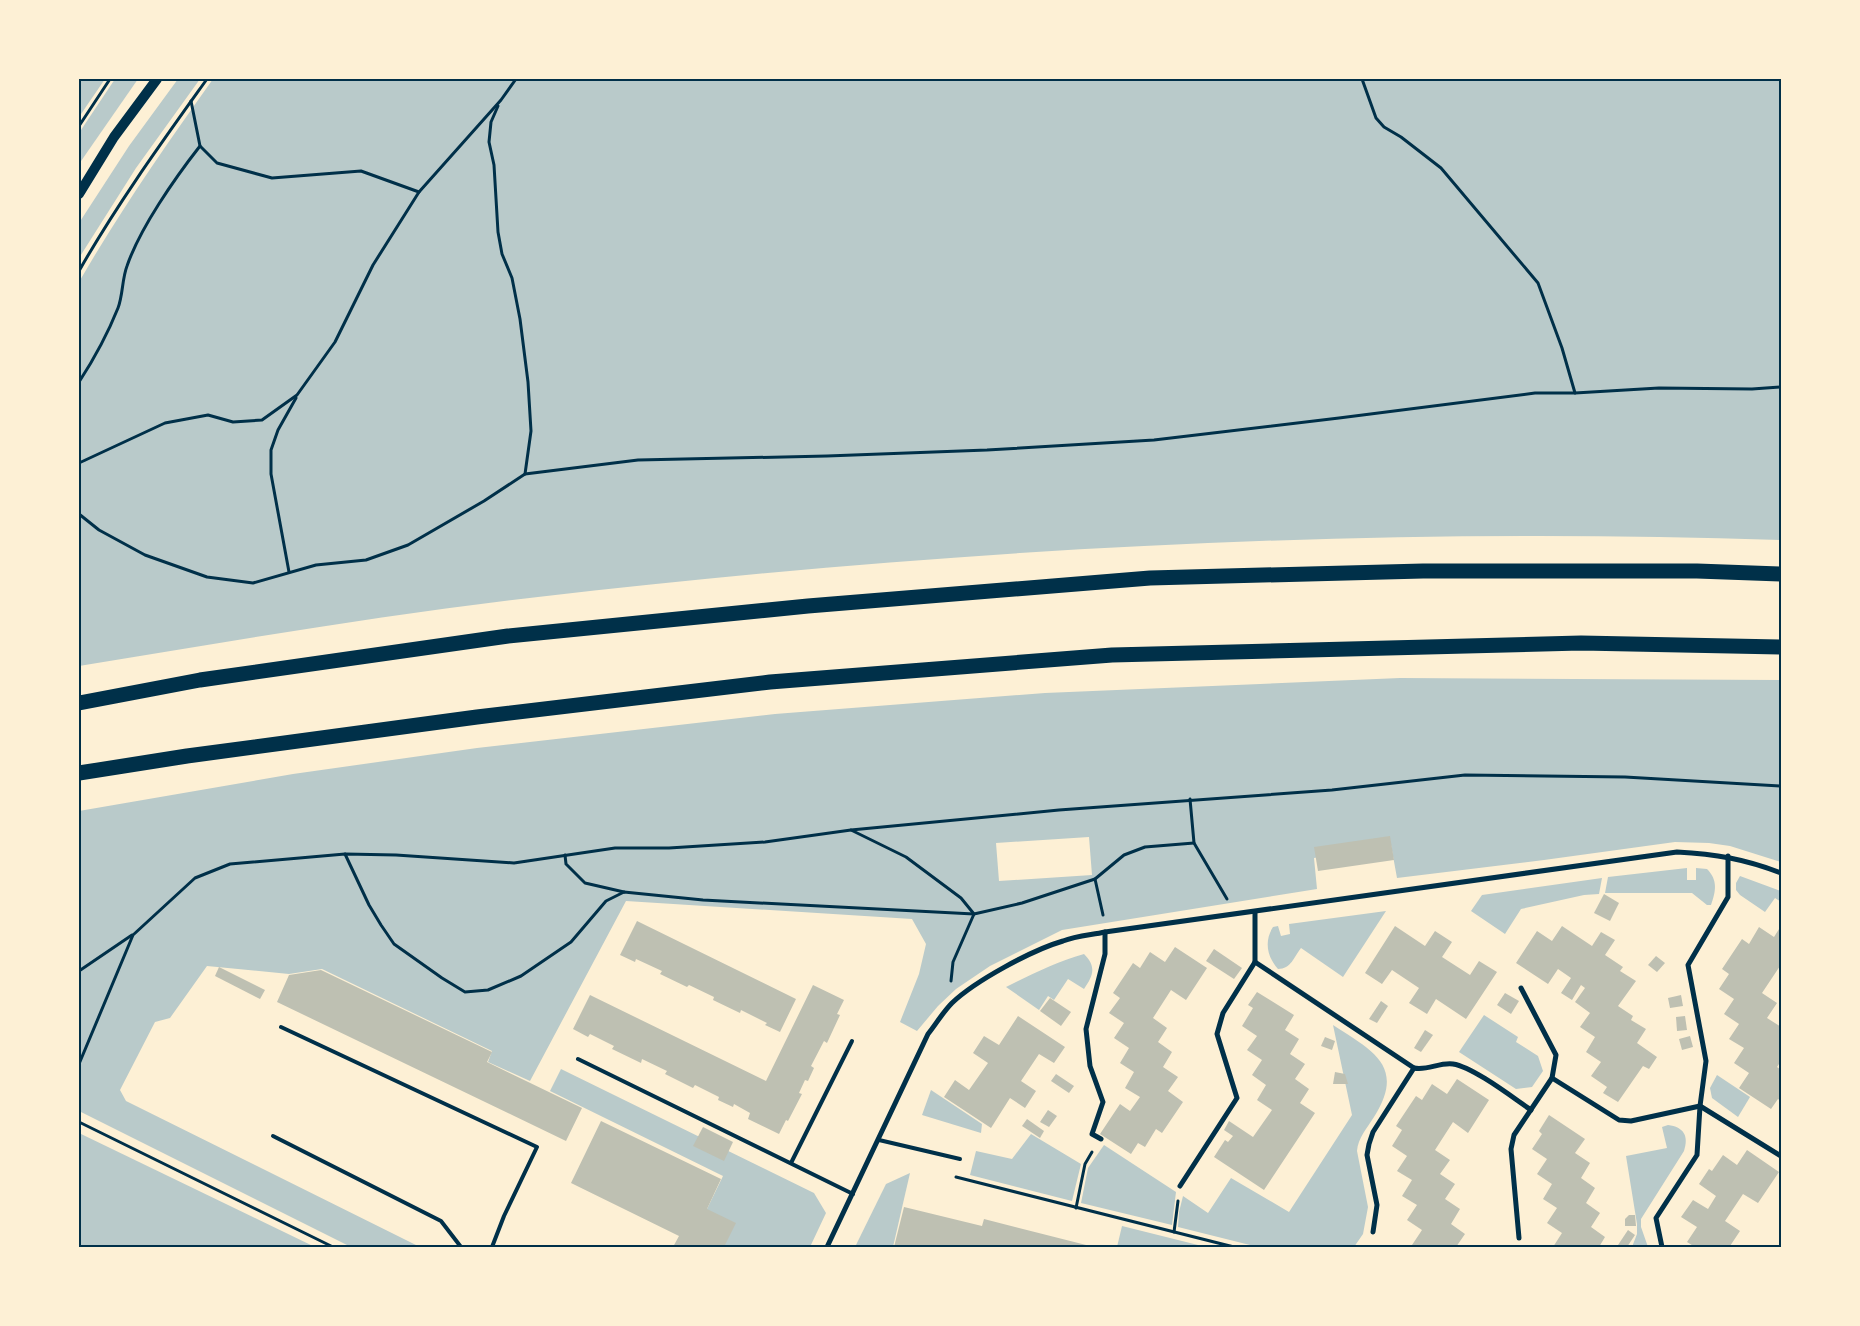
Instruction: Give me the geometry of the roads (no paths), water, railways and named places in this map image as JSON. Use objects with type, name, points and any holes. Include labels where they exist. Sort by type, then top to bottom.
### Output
[{"type":"highway","points":[[79,703],[200,680],[508,636],[808,606],[1150,578],[1423,571],[1781,574]]},
{"type":"highway","points":[[79,773],[477,717],[770,682],[1112,655],[1581,643],[1781,647]]},
{"type":"main road","points":[[79,194],[114,137],[157,79]]},
{"type":"street","points":[[827,1247],[928,1034],[952,1004],[992,975],[1035,951],[1064,940],[1104,932],[1677,852],[1728,856],[1781,872]]},
{"type":"street","points":[[1662,1247],[1656,1218],[1697,1155],[1700,1106],[1706,1060],[1688,965],[1728,897],[1728,856]]},
{"type":"street","points":[[1180,1186],[1237,1098],[1217,1034],[1224,1013],[1255,962],[1255,912]]},
{"type":"street","points":[[1100,1139],[1092,1134],[1103,1102],[1090,1066],[1086,1029],[1105,954],[1104,932]]},
{"type":"street","points":[[1255,962],[1414,1068],[1420,1069],[1449,1063],[1463,1065],[1531,1110]]},
{"type":"street","points":[[1519,1238],[1511,1149],[1514,1135],[1552,1078],[1556,1055],[1521,988]]},
{"type":"street","points":[[1373,1232],[1377,1205],[1367,1155],[1369,1144],[1373,1132],[1414,1068]]},
{"type":"street","points":[[1552,1078],[1619,1120],[1631,1121],[1700,1106],[1781,1156]]},
{"type":"lane","points":[[281,1027],[537,1147],[504,1216],[492,1247]]},
{"type":"lane","points":[[791,1163],[852,1041]]},
{"type":"lane","points":[[578,1059],[853,1194]]},
{"type":"lane","points":[[272,1136],[441,1220],[461,1247]]},
{"type":"lane","points":[[879,1140],[960,1159]]}]
